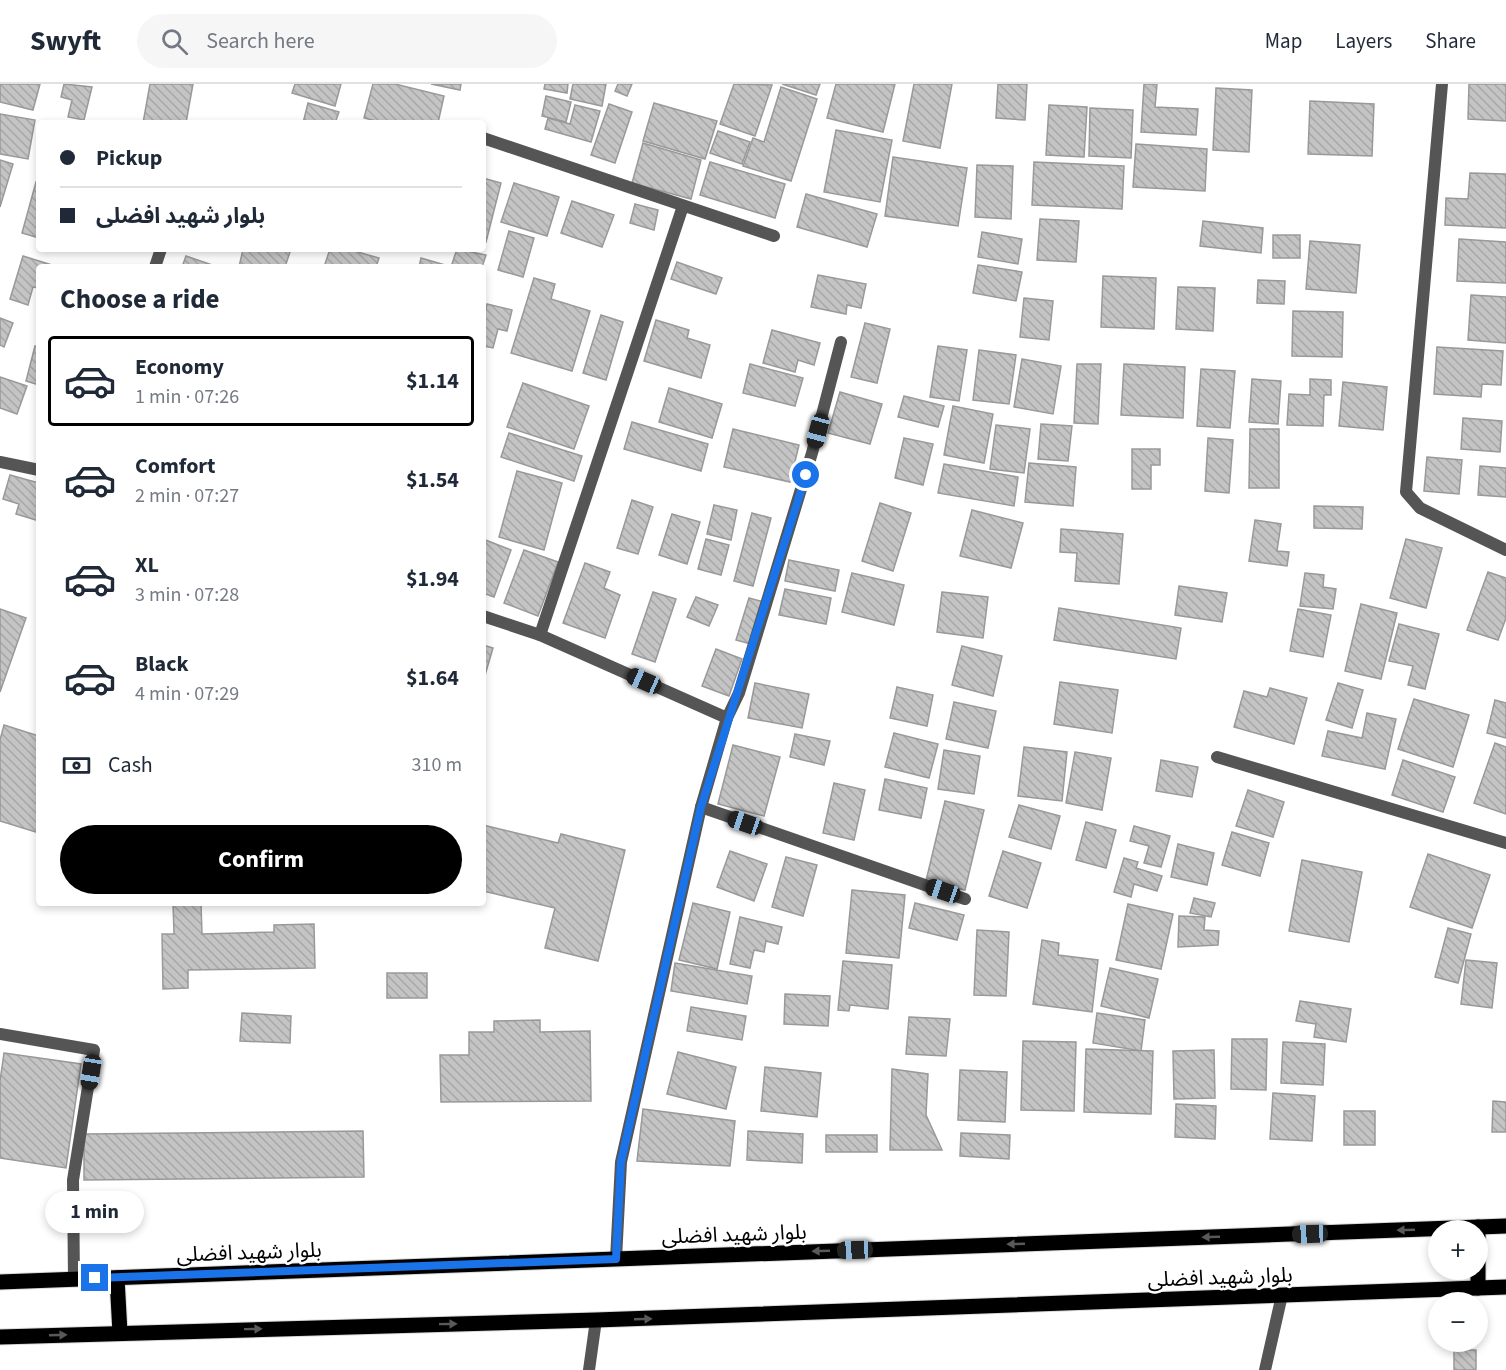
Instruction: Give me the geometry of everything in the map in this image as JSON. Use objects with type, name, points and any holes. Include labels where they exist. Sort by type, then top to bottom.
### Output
[{"type":"main road","name":"بلوار شهید افضلی","points":[[1488,1227],[1506,1226]]},
{"type":"main road","name":"بلوار شهید افضلی","points":[[0,1282],[1428,1229]]},
{"type":"main road","points":[[117,1278],[120,1333]]},
{"type":"main road","points":[[1478,1280],[1478,1288]]},
{"type":"main road","name":"بلوار شهید افضلی","points":[[0,1337],[596,1320],[1506,1287]]},
{"type":"street","points":[[1442,84],[1406,492],[1420,508],[1506,550]]},
{"type":"street","points":[[486,139],[774,236]]},
{"type":"street","points":[[540,635],[683,206]]},
{"type":"street","points":[[616,1259],[621,1162],[701,807],[727,718],[739,693],[798,499],[841,342]]},
{"type":"street","points":[[0,462],[36,469]]},
{"type":"street","points":[[486,617],[540,635],[727,718]]},
{"type":"street","points":[[1217,757],[1506,843]]},
{"type":"street","points":[[701,807],[965,899]]},
{"type":"street","points":[[0,1034],[94,1050],[73,1180],[74,1279]]},
{"type":"street","points":[[1265,1370],[1282,1295]]},
{"type":"street","points":[[589,1370],[596,1320]]},
{"type":"building","points":[[0,84],[40,84],[33,110],[0,102]]},
{"type":"building","points":[[64,84],[92,87],[84,120],[68,117],[72,100],[61,97]]},
{"type":"building","points":[[150,84],[193,84],[187,120],[144,120]]},
{"type":"building","points":[[295,84],[341,84],[335,106],[292,93]]},
{"type":"building","points":[[373,84],[395,84],[444,96],[439,120],[364,118]]},
{"type":"building","points":[[431,84],[461,84],[460,90]]},
{"type":"building","points":[[545,84],[568,84],[567,93],[544,89]]},
{"type":"building","points":[[573,84],[606,84],[602,106],[570,99]]},
{"type":"building","points":[[618,84],[632,84],[627,96],[615,91]]},
{"type":"building","points":[[734,84],[772,85],[755,136],[720,124]]},
{"type":"building","points":[[782,84],[820,84],[816,95]]},
{"type":"building","points":[[836,84],[895,84],[883,132],[827,118]]},
{"type":"building","points":[[914,84],[952,84],[940,148],[903,141]]},
{"type":"building","points":[[998,84],[1027,84],[1025,120],[996,118]]},
{"type":"building","points":[[1144,84],[1157,84],[1155,107],[1198,109],[1196,135],[1141,132]]},
{"type":"building","points":[[1469,84],[1506,84],[1506,121],[1468,119]]},
{"type":"building","points":[[781,87],[817,99],[791,181],[743,166],[753,138],[764,142]]},
{"type":"building","points":[[1216,88],[1252,90],[1249,152],[1213,150]]},
{"type":"building","points":[[546,96],[571,102],[566,122],[542,116]]},
{"type":"building","points":[[1310,101],[1374,104],[1372,156],[1308,154]]},
{"type":"building","points":[[308,103],[339,112],[336,120],[304,120]]},
{"type":"building","points":[[654,103],[717,121],[705,159],[643,141]]},
{"type":"building","points":[[609,104],[632,112],[615,163],[591,155]]},
{"type":"building","points":[[575,105],[600,111],[591,142],[545,129],[548,118],[570,124]]},
{"type":"building","points":[[1049,105],[1087,107],[1084,157],[1046,155]]},
{"type":"building","points":[[1090,108],[1133,110],[1131,158],[1089,156]]},
{"type":"building","points":[[0,114],[35,120],[28,159],[0,154]]},
{"type":"building","points":[[836,130],[892,140],[880,202],[824,192]]},
{"type":"building","points":[[718,131],[750,142],[742,164],[710,153]]},
{"type":"building","points":[[643,143],[701,160],[691,199],[632,183]]},
{"type":"building","points":[[1136,144],[1207,149],[1205,191],[1133,187]]},
{"type":"building","points":[[893,157],[967,168],[958,226],[885,216]]},
{"type":"building","points":[[0,160],[13,164],[0,207]]},
{"type":"building","points":[[710,162],[785,184],[775,218],[700,195]]},
{"type":"building","points":[[1034,162],[1124,166],[1122,209],[1032,205]]},
{"type":"building","points":[[977,165],[1013,166],[1011,219],[975,217]]},
{"type":"building","points":[[1470,173],[1506,174],[1506,228],[1445,225],[1446,198],[1468,199]]},
{"type":"building","points":[[486,179],[501,183],[486,242]]},
{"type":"building","points":[[36,182],[36,237],[22,233]]},
{"type":"building","points":[[514,183],[559,197],[547,236],[501,222]]},
{"type":"building","points":[[806,194],[877,214],[867,247],[797,227]]},
{"type":"building","points":[[572,201],[614,215],[602,247],[561,233]]},
{"type":"building","points":[[635,204],[658,210],[654,230],[630,223]]},
{"type":"building","points":[[1040,219],[1079,221],[1076,262],[1037,260]]},
{"type":"building","points":[[1203,221],[1263,228],[1261,253],[1200,246]]},
{"type":"building","points":[[509,231],[534,238],[523,277],[498,270]]},
{"type":"building","points":[[982,232],[1022,239],[1018,264],[978,257]]},
{"type":"building","points":[[1273,235],[1300,235],[1300,258],[1273,258]]},
{"type":"building","points":[[1459,239],[1506,242],[1506,283],[1457,281]]},
{"type":"building","points":[[1310,241],[1360,245],[1356,293],[1306,289]]},
{"type":"building","points":[[242,252],[290,252],[286,264],[240,264]]},
{"type":"building","points":[[329,252],[358,252],[379,258],[377,264],[325,264]]},
{"type":"building","points":[[456,252],[486,255],[483,264],[452,264]]},
{"type":"building","points":[[23,256],[49,264],[36,264],[36,288],[33,287],[28,305],[10,299]]},
{"type":"building","points":[[186,256],[209,264],[183,264]]},
{"type":"building","points":[[421,258],[442,264],[420,264]]},
{"type":"building","points":[[677,262],[722,278],[716,294],[671,279]]},
{"type":"building","points":[[978,265],[1022,272],[1016,301],[973,293]]},
{"type":"building","points":[[818,275],[866,284],[861,308],[847,305],[846,314],[811,307]]},
{"type":"building","points":[[1103,276],[1156,278],[1154,329],[1101,327]]},
{"type":"building","points":[[534,278],[555,284],[551,299],[590,311],[572,371],[511,353]]},
{"type":"building","points":[[1258,280],[1285,281],[1284,304],[1257,303]]},
{"type":"building","points":[[1178,287],[1215,288],[1213,331],[1176,329]]},
{"type":"building","points":[[1471,295],[1506,297],[1506,343],[1468,340]]},
{"type":"building","points":[[1024,298],[1053,301],[1049,340],[1020,337]]},
{"type":"building","points":[[487,304],[512,310],[507,331],[498,329],[493,348],[486,347]]},
{"type":"building","points":[[1293,311],[1343,312],[1342,357],[1292,356]]},
{"type":"building","points":[[601,315],[623,322],[606,380],[583,373]]},
{"type":"building","points":[[0,318],[13,323],[4,347],[0,345]]},
{"type":"building","points":[[656,320],[689,330],[687,338],[710,345],[701,378],[644,361]]},
{"type":"building","points":[[865,323],[890,329],[877,383],[851,377]]},
{"type":"building","points":[[772,330],[820,343],[814,365],[798,360],[795,372],[763,363]]},
{"type":"building","points":[[35,346],[36,346],[36,384],[26,381]]},
{"type":"building","points":[[938,346],[967,350],[959,401],[930,397]]},
{"type":"building","points":[[1437,347],[1503,351],[1501,385],[1482,384],[1481,397],[1434,394]]},
{"type":"building","points":[[979,350],[1016,355],[1009,404],[973,400]]},
{"type":"building","points":[[1022,359],[1061,366],[1053,414],[1014,407]]},
{"type":"building","points":[[750,364],[803,378],[795,406],[743,393]]},
{"type":"building","points":[[1077,364],[1101,364],[1098,424],[1074,423]]},
{"type":"building","points":[[1124,364],[1185,367],[1183,418],[1121,415]]},
{"type":"building","points":[[1201,369],[1235,371],[1230,428],[1197,426]]},
{"type":"building","points":[[0,377],[27,386],[17,414],[0,408]]},
{"type":"building","points":[[1252,379],[1281,381],[1278,424],[1249,422]]},
{"type":"building","points":[[1310,379],[1331,380],[1331,395],[1324,395],[1323,426],[1287,425],[1289,394],[1310,395]]},
{"type":"building","points":[[1343,382],[1387,387],[1383,430],[1339,426]]},
{"type":"building","points":[[523,383],[589,406],[574,449],[507,427]]},
{"type":"building","points":[[669,388],[722,404],[712,438],[659,422]]},
{"type":"building","points":[[840,392],[882,404],[870,444],[828,433]]},
{"type":"building","points":[[904,396],[944,406],[938,427],[898,417]]},
{"type":"building","points":[[953,406],[993,414],[984,463],[944,455]]},
{"type":"building","points":[[1463,418],[1502,421],[1500,452],[1461,449]]},
{"type":"building","points":[[632,422],[708,444],[701,471],[624,449]]},
{"type":"building","points":[[1041,424],[1072,426],[1068,461],[1038,459]]},
{"type":"building","points":[[996,425],[1030,429],[1024,473],[990,469]]},
{"type":"building","points":[[733,429],[799,445],[790,482],[724,467]]},
{"type":"building","points":[[1250,429],[1279,429],[1279,488],[1249,488]]},
{"type":"building","points":[[509,433],[582,456],[574,481],[501,457]]},
{"type":"building","points":[[904,438],[933,444],[923,485],[895,478]]},
{"type":"building","points":[[1208,438],[1233,440],[1229,493],[1205,491]]},
{"type":"building","points":[[1132,449],[1160,449],[1160,465],[1151,465],[1151,489],[1132,489]]},
{"type":"building","points":[[1427,457],[1462,460],[1459,494],[1424,491]]},
{"type":"building","points":[[1029,463],[1076,467],[1073,506],[1025,502]]},
{"type":"building","points":[[944,464],[1018,477],[1014,506],[938,493]]},
{"type":"building","points":[[1480,466],[1506,468],[1506,497],[1478,495]]},
{"type":"building","points":[[517,471],[562,483],[544,550],[499,537]]},
{"type":"building","points":[[10,475],[36,482],[36,520],[16,514],[19,504],[3,499]]},
{"type":"building","points":[[632,500],[653,507],[638,554],[617,548]]},
{"type":"building","points":[[880,503],[911,513],[893,571],[862,561]]},
{"type":"building","points":[[714,505],[737,510],[731,540],[707,534]]},
{"type":"building","points":[[1314,506],[1363,507],[1362,529],[1314,528]]},
{"type":"building","points":[[972,510],[1023,523],[1011,568],[960,556]]},
{"type":"building","points":[[752,513],[771,518],[753,586],[734,581]]},
{"type":"building","points":[[672,514],[700,522],[687,564],[659,555]]},
{"type":"building","points":[[1255,520],[1281,524],[1277,551],[1289,552],[1287,566],[1249,561]]},
{"type":"building","points":[[1061,529],[1123,534],[1119,584],[1075,581],[1077,553],[1060,552]]},
{"type":"building","points":[[706,539],[729,545],[721,575],[698,569]]},
{"type":"building","points":[[1406,539],[1442,548],[1426,608],[1390,598]]},
{"type":"building","points":[[486,540],[511,550],[494,597],[486,594]]},
{"type":"building","points":[[524,550],[558,562],[538,616],[504,603]]},
{"type":"building","points":[[789,560],[839,570],[835,591],[785,581]]},
{"type":"building","points":[[585,563],[610,572],[604,588],[620,595],[605,638],[563,623]]},
{"type":"building","points":[[1488,572],[1506,578],[1506,618],[1498,640],[1467,630]]},
{"type":"building","points":[[852,573],[904,585],[894,625],[842,612]]},
{"type":"building","points":[[1305,573],[1324,575],[1323,587],[1336,589],[1333,609],[1300,606]]},
{"type":"building","points":[[1179,586],[1227,593],[1222,622],[1175,615]]},
{"type":"building","points":[[785,589],[831,598],[826,624],[779,615]]},
{"type":"building","points":[[653,592],[676,599],[655,662],[632,654]]},
{"type":"building","points":[[942,592],[988,597],[983,638],[937,632]]},
{"type":"building","points":[[696,597],[718,605],[709,626],[687,617]]},
{"type":"building","points":[[749,598],[764,602],[751,644],[736,640]]},
{"type":"building","points":[[1361,604],[1397,613],[1381,679],[1345,671]]},
{"type":"building","points":[[1059,608],[1181,628],[1176,659],[1054,640]]},
{"type":"building","points":[[0,609],[26,618],[0,692]]},
{"type":"building","points":[[1298,609],[1331,615],[1323,657],[1290,651]]},
{"type":"building","points":[[1399,624],[1439,634],[1425,689],[1408,685],[1413,666],[1389,661]]},
{"type":"building","points":[[486,646],[493,648],[486,672]]},
{"type":"building","points":[[962,646],[1002,656],[993,696],[952,685]]},
{"type":"building","points":[[716,649],[742,659],[729,696],[702,686]]},
{"type":"building","points":[[1060,682],[1118,690],[1112,733],[1054,724]]},
{"type":"building","points":[[755,683],[809,694],[802,728],[748,718]]},
{"type":"building","points":[[1338,683],[1363,690],[1352,728],[1326,720]]},
{"type":"building","points":[[897,687],[933,695],[927,726],[890,718]]},
{"type":"building","points":[[1270,688],[1307,698],[1294,744],[1234,727],[1244,691],[1267,697]]},
{"type":"building","points":[[1414,699],[1469,715],[1453,767],[1398,749]]},
{"type":"building","points":[[1495,700],[1506,703],[1506,738],[1487,733]]},
{"type":"building","points":[[954,702],[996,711],[988,748],[946,739]]},
{"type":"building","points":[[1367,713],[1396,719],[1385,769],[1322,756],[1328,731],[1362,738]]},
{"type":"building","points":[[4,725],[36,735],[36,832],[0,821],[0,740]]},
{"type":"building","points":[[894,733],[938,744],[929,778],[885,767]]},
{"type":"building","points":[[795,734],[830,741],[824,765],[790,757]]},
{"type":"building","points":[[1495,743],[1506,747],[1506,814],[1474,803]]},
{"type":"building","points":[[733,745],[780,757],[764,816],[718,804]]},
{"type":"building","points":[[1024,747],[1067,752],[1062,801],[1018,796]]},
{"type":"building","points":[[944,750],[980,756],[974,794],[938,789]]},
{"type":"building","points":[[1075,752],[1111,758],[1102,810],[1066,803]]},
{"type":"building","points":[[1161,760],[1198,767],[1192,797],[1156,791]]},
{"type":"building","points":[[1403,760],[1455,777],[1443,812],[1392,795]]},
{"type":"building","points":[[885,779],[927,788],[921,818],[879,810]]},
{"type":"building","points":[[834,783],[865,790],[854,840],[823,833]]},
{"type":"building","points":[[1248,790],[1284,802],[1273,837],[1236,826]]},
{"type":"building","points":[[945,801],[984,810],[965,890],[926,881]]},
{"type":"building","points":[[1019,805],[1060,816],[1051,849],[1009,837]]},
{"type":"building","points":[[1086,822],[1116,830],[1106,868],[1076,860]]},
{"type":"building","points":[[486,826],[558,843],[561,834],[625,850],[598,961],[545,948],[555,908],[486,892]]},
{"type":"building","points":[[1134,826],[1170,836],[1161,867],[1144,863],[1149,846],[1130,841]]},
{"type":"building","points":[[1232,832],[1269,843],[1260,876],[1222,865]]},
{"type":"building","points":[[1178,844],[1214,853],[1207,885],[1171,877]]},
{"type":"building","points":[[730,851],[767,864],[754,901],[717,887]]},
{"type":"building","points":[[1003,851],[1041,863],[1027,908],[989,896]]},
{"type":"building","points":[[1428,854],[1490,875],[1472,928],[1410,907]]},
{"type":"building","points":[[786,857],[817,865],[803,916],[772,907]]},
{"type":"building","points":[[1124,858],[1138,862],[1136,868],[1162,876],[1157,891],[1134,884],[1131,897],[1114,892]]},
{"type":"building","points":[[1302,860],[1362,872],[1349,942],[1289,931]]},
{"type":"building","points":[[852,890],[905,895],[899,958],[846,953]]},
{"type":"building","points":[[1194,898],[1215,903],[1211,917],[1190,913]]},
{"type":"building","points":[[693,903],[730,912],[717,969],[679,960]]},
{"type":"building","points":[[915,903],[964,915],[957,940],[909,928]]},
{"type":"building","points":[[1128,904],[1173,914],[1161,969],[1116,960]]},
{"type":"building","points":[[173,906],[201,906],[202,934],[274,932],[274,925],[314,924],[315,968],[188,970],[188,988],[163,989],[162,934],[174,934]]},
{"type":"building","points":[[1179,916],[1205,917],[1204,930],[1219,931],[1218,945],[1178,947]]},
{"type":"building","points":[[740,917],[782,927],[778,944],[766,941],[764,952],[754,950],[750,968],[730,964]]},
{"type":"building","points":[[1448,928],[1471,934],[1458,983],[1435,977]]},
{"type":"building","points":[[977,930],[1009,932],[1006,996],[974,995]]},
{"type":"building","points":[[1042,940],[1059,943],[1058,955],[1098,960],[1092,1012],[1033,1004]]},
{"type":"building","points":[[1466,960],[1497,963],[1492,1008],[1461,1004]]},
{"type":"building","points":[[843,961],[892,965],[888,1009],[850,1005],[849,1011],[838,1010]]},
{"type":"building","points":[[675,963],[752,976],[747,1004],[671,991]]},
{"type":"building","points":[[1110,968],[1158,979],[1149,1018],[1101,1006]]},
{"type":"building","points":[[387,973],[427,973],[427,998],[387,998]]},
{"type":"building","points":[[785,994],[830,996],[828,1026],[784,1024]]},
{"type":"building","points":[[1300,1001],[1351,1009],[1346,1042],[1314,1037],[1316,1024],[1296,1021]]},
{"type":"building","points":[[691,1007],[746,1016],[742,1040],[687,1031]]},
{"type":"building","points":[[242,1013],[291,1016],[290,1043],[240,1041]]},
{"type":"building","points":[[1097,1013],[1145,1020],[1141,1051],[1093,1043]]},
{"type":"building","points":[[909,1017],[950,1019],[946,1056],[906,1054]]},
{"type":"building","points":[[540,1020],[540,1032],[590,1031],[591,1101],[441,1102],[440,1055],[469,1055],[469,1032],[494,1032],[494,1021]]},
{"type":"building","points":[[1232,1039],[1267,1039],[1266,1090],[1231,1089]]},
{"type":"building","points":[[1023,1041],[1076,1042],[1074,1111],[1021,1110]]},
{"type":"building","points":[[1283,1042],[1325,1044],[1323,1085],[1281,1083]]},
{"type":"building","points":[[1086,1049],[1153,1051],[1151,1114],[1084,1112]]},
{"type":"building","points":[[1214,1050],[1215,1098],[1174,1099],[1173,1051]]},
{"type":"building","points":[[678,1052],[736,1067],[726,1109],[667,1094]]},
{"type":"building","points":[[4,1053],[81,1064],[66,1168],[0,1158],[0,1081]]},
{"type":"building","points":[[765,1067],[821,1073],[817,1117],[761,1111]]},
{"type":"building","points":[[892,1069],[928,1074],[926,1115],[942,1150],[890,1150]]},
{"type":"building","points":[[960,1070],[1007,1072],[1005,1122],[958,1120]]},
{"type":"building","points":[[1273,1093],[1315,1096],[1312,1141],[1270,1139]]},
{"type":"building","points":[[1493,1101],[1506,1102],[1506,1132],[1492,1132]]},
{"type":"building","points":[[1176,1104],[1216,1106],[1215,1139],[1175,1137]]},
{"type":"building","points":[[643,1109],[735,1121],[730,1166],[637,1161]]},
{"type":"building","points":[[1344,1111],[1375,1111],[1375,1145],[1344,1145]]},
{"type":"building","points":[[363,1131],[364,1177],[84,1180],[84,1134]]},
{"type":"building","points":[[748,1131],[803,1134],[802,1163],[747,1160]]},
{"type":"building","points":[[961,1133],[1010,1135],[1009,1159],[960,1156]]},
{"type":"building","points":[[826,1135],[877,1135],[877,1152],[826,1152]]},
{"type":"building","points":[[1454,1352],[1476,1352],[1476,1370],[1454,1370]]},
{"type":"route","points":[[95,1278],[616,1259],[621,1162],[701,807],[727,718],[739,693],[806,475]]}]
